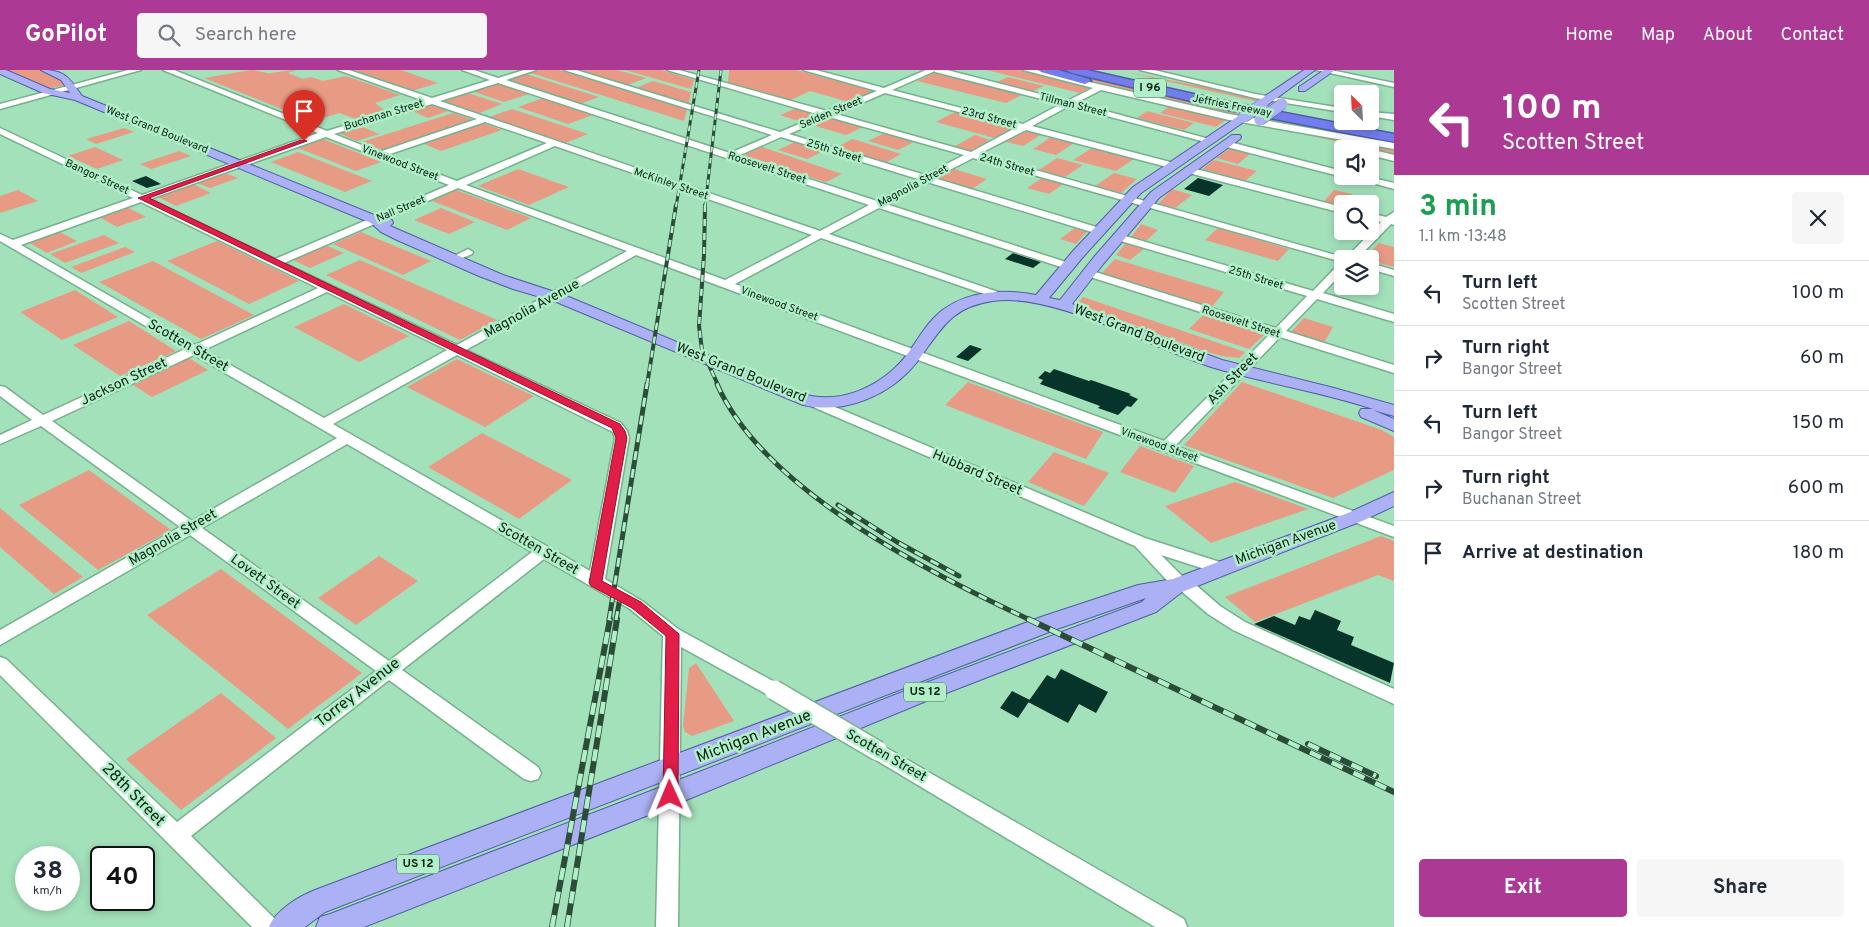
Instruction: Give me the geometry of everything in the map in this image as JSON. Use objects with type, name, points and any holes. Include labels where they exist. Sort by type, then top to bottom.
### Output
[{"type":"highway","points":[[1045,70],[1200,111]]},
{"type":"highway","name":"Jeffries Freeway","points":[[1072,70],[1200,100],[1394,137]]},
{"type":"highway","name":"Jeffries Freeway","points":[[1100,70],[1242,102],[1334,117]]},
{"type":"highway","points":[[1119,70],[1255,96]]},
{"type":"highway","points":[[1379,124],[1394,126]]},
{"type":"main road","points":[[46,70],[63,77],[78,98]]},
{"type":"main road","name":"West Grand Boulevard","points":[[0,71],[41,89],[78,98],[375,220],[412,229],[527,278],[555,297]]},
{"type":"main road","points":[[1040,300],[1078,254],[1128,199],[1171,165],[1209,140],[1240,123],[1271,97],[1307,72],[1324,72]]},
{"type":"main road","points":[[1240,123],[1261,123],[1286,100],[1324,72]]},
{"type":"main road","points":[[41,89],[70,86]]},
{"type":"main road","points":[[1271,97],[1282,96],[1286,100]]},
{"type":"main road","points":[[1063,306],[1108,248],[1155,195],[1226,144],[1240,123]]},
{"type":"main road","points":[[1196,148],[1202,153],[1214,152]]},
{"type":"main road","points":[[1184,156],[1196,157],[1201,161]]},
{"type":"main road","points":[[1128,199],[1144,194],[1155,195]]},
{"type":"main road","points":[[1128,199],[1130,209],[1143,209]]},
{"type":"main road","name":"West Grand Boulevard","points":[[375,220],[386,229],[402,237],[514,285],[555,297],[816,403],[844,400],[871,391],[891,378],[914,354],[929,331],[951,310],[977,299],[1000,296],[1040,300],[1063,306],[1193,356],[1241,370],[1349,395],[1394,411]]},
{"type":"main road","points":[[1089,243],[1097,248],[1108,248]]},
{"type":"main road","points":[[1078,254],[1090,255],[1099,260]]},
{"type":"main road","name":"West Grand Boulevard","points":[[1302,385],[1394,426]]},
{"type":"main road","name":"Michigan Avenue","points":[[330,927],[481,866],[670,782],[1049,623],[1138,592],[1180,584],[1355,517],[1394,498]]},
{"type":"main road","name":"Michigan Avenue","points":[[283,927],[315,903],[670,782]]},
{"type":"street","points":[[0,107],[54,93],[70,86],[138,70]]},
{"type":"street","name":"Vinewood Street","points":[[167,70],[378,155],[1394,532]]},
{"type":"street","name":"McKinley Street","points":[[342,70],[1000,296]]},
{"type":"street","name":"Roosevelt Street","points":[[466,70],[1068,266]]},
{"type":"street","name":"Buchanan Street","points":[[6,241],[142,198],[324,134],[532,70]]},
{"type":"street","name":"25th Street","points":[[568,70],[1099,231]]},
{"type":"street","name":"24th Street","points":[[671,70],[1128,199]]},
{"type":"street","name":"23rd Street","points":[[807,70],[1171,165]]},
{"type":"street","name":"Selden Street","points":[[730,156],[932,70]]},
{"type":"street","name":"Tillman Street","points":[[938,70],[1209,140]]},
{"type":"street","points":[[1027,70],[1200,111],[1240,123]]},
{"type":"street","points":[[1144,70],[1255,96],[1271,97]]},
{"type":"street","points":[[1324,72],[1394,85]]},
{"type":"street","name":"Magnolia Street","points":[[726,284],[1100,87]]},
{"type":"street","points":[[1286,100],[1334,109]]},
{"type":"street","points":[[1379,115],[1394,117]]},
{"type":"street","points":[[378,155],[483,120]]},
{"type":"street","points":[[1261,123],[1334,143]]},
{"type":"street","name":"Bangor Street","points":[[0,131],[616,426],[622,438],[596,583]]},
{"type":"street","points":[[1291,131],[1394,146]]},
{"type":"street","name":"Nall Street","points":[[276,262],[553,144]]},
{"type":"street","points":[[1226,144],[1334,172]]},
{"type":"street","points":[[1379,154],[1394,158]]},
{"type":"street","points":[[1188,170],[1334,208]]},
{"type":"street","points":[[1379,182],[1394,186]]},
{"type":"street","points":[[1143,209],[1334,257]]},
{"type":"street","points":[[1379,217],[1392,219]]},
{"type":"street","points":[[1360,250],[1392,219]]},
{"type":"street","name":"25th Street","points":[[1118,237],[1394,318]]},
{"type":"street","name":"Scotten Street","points":[[6,241],[636,605],[672,634],[774,690],[1176,927]]},
{"type":"street","name":"Magnolia Avenue","points":[[323,424],[635,251]]},
{"type":"street","points":[[453,259],[468,252]]},
{"type":"street","points":[[1379,269],[1394,273]]},
{"type":"street","name":"Roosevelt Street","points":[[1088,273],[1394,369]]},
{"type":"street","name":"Ash Street","points":[[1166,447],[1334,276]]},
{"type":"street","name":"Jackson Street","points":[[0,440],[329,287]]},
{"type":"street","name":"Lovett Street","points":[[0,390],[387,671],[448,712],[531,773]]},
{"type":"street","name":"Hubbard Street","points":[[816,403],[1139,542],[1220,568]]},
{"type":"street","name":"Magnolia Street","points":[[0,638],[347,438]]},
{"type":"street","name":"Hubbard Street","points":[[1139,542],[1180,584],[1239,626],[1394,697]]},
{"type":"street","name":"Torrey Avenue","points":[[175,836],[542,552]]},
{"type":"street","points":[[666,927],[672,634]]},
{"type":"street","name":"28th Street","points":[[0,664],[267,927]]},
{"type":"shaded area","points":[[1,70],[41,70],[63,80],[65,85],[47,89]]},
{"type":"shaded area","points":[[251,70],[269,73],[296,70],[288,73],[303,79],[311,77],[323,81],[346,76],[400,95],[375,103],[384,110],[355,119],[340,113],[312,121],[204,78]]},
{"type":"shaded area","points":[[353,70],[401,70],[438,83],[412,91]]},
{"type":"shaded area","points":[[539,70],[559,70],[687,109],[684,121],[531,73]]},
{"type":"shaded area","points":[[579,70],[617,70],[646,78],[628,85]]},
{"type":"shaded area","points":[[625,70],[661,70],[694,80],[691,89]]},
{"type":"shaded area","points":[[729,70],[796,70],[874,91],[849,102],[810,91],[791,100],[728,83]]},
{"type":"shaded area","points":[[986,70],[1018,70],[1091,87],[1080,93]]},
{"type":"shaded area","points":[[1053,70],[1062,70],[1240,111],[1233,116],[1144,95]]},
{"type":"shaded area","points":[[936,72],[1022,95],[1006,103],[917,81]]},
{"type":"shaded area","points":[[1131,73],[1260,97],[1255,101]]},
{"type":"shaded area","points":[[526,74],[599,97],[580,104],[507,80]]},
{"type":"shaded area","points":[[1008,77],[1044,86],[1033,91],[997,82]]},
{"type":"shaded area","points":[[653,81],[691,92],[689,103],[635,88]]},
{"type":"shaded area","points":[[498,83],[529,94],[504,102],[472,91]]},
{"type":"shaded area","points":[[468,93],[502,104],[477,114],[441,101]]},
{"type":"shaded area","points":[[543,98],[593,115],[568,124],[518,107]]},
{"type":"shaded area","points":[[430,104],[448,111],[428,118],[410,110]]},
{"type":"shaded area","points":[[1170,106],[1226,120],[1216,127],[1160,113]]},
{"type":"shaded area","points":[[797,108],[818,114],[801,122],[780,115]]},
{"type":"shaded area","points":[[512,109],[588,134],[565,143],[489,117]]},
{"type":"shaded area","points":[[1147,111],[1194,123],[1184,130],[1137,118]]},
{"type":"shaded area","points":[[955,112],[1014,127],[994,138],[936,122]]},
{"type":"shaded area","points":[[453,113],[473,120],[382,150],[362,142]]},
{"type":"shaded area","points":[[829,117],[863,127],[846,135],[812,125]]},
{"type":"shaded area","points":[[1275,117],[1334,128],[1334,130],[1394,140],[1394,144],[1379,140],[1271,122]]},
{"type":"shaded area","points":[[482,123],[502,130],[441,151],[422,143]]},
{"type":"shaded area","points":[[361,126],[379,134],[357,141],[339,133]]},
{"type":"shaded area","points":[[124,128],[134,132],[96,144],[86,139]]},
{"type":"shaded area","points":[[1027,131],[1042,134],[1023,146],[1006,142]]},
{"type":"shaded area","points":[[1299,132],[1344,140],[1334,141]]},
{"type":"shaded area","points":[[885,133],[914,142],[898,150],[868,141]]},
{"type":"shaded area","points":[[975,135],[990,140],[970,151],[955,146]]},
{"type":"shaded area","points":[[1051,137],[1074,143],[1056,155],[1033,149]]},
{"type":"shaded area","points":[[323,139],[381,162],[356,171],[298,148]]},
{"type":"shaded area","points":[[852,139],[901,154],[885,163],[836,148]]},
{"type":"shaded area","points":[[795,142],[824,151],[807,159],[778,150]]},
{"type":"shaded area","points":[[1379,146],[1394,149],[1394,155],[1379,152]]},
{"type":"shaded area","points":[[95,147],[123,160],[97,169],[68,156]]},
{"type":"shaded area","points":[[762,147],[842,174],[826,182],[742,156]]},
{"type":"shaded area","points":[[1092,148],[1134,159],[1116,171],[1073,160]]},
{"type":"shaded area","points":[[1231,148],[1251,153],[1238,164],[1216,158]]},
{"type":"shaded area","points":[[179,151],[191,156],[151,169],[140,164]]},
{"type":"shaded area","points":[[298,152],[372,181],[345,192],[271,162]]},
{"type":"shaded area","points":[[1057,158],[1083,165],[1065,177],[1039,170]]},
{"type":"shaded area","points":[[1214,160],[1257,171],[1245,181],[1202,169]]},
{"type":"shaded area","points":[[518,169],[569,187],[529,205],[478,186]]},
{"type":"shaded area","points":[[954,169],[987,179],[972,189],[937,178]]},
{"type":"shaded area","points":[[225,173],[238,178],[210,188],[197,183]]},
{"type":"shaded area","points":[[1114,173],[1137,179],[1121,193],[1095,186]]},
{"type":"shaded area","points":[[1042,178],[1063,184],[1049,194],[1027,188]]},
{"type":"shaded area","points":[[193,184],[211,193],[176,206],[158,197]]},
{"type":"shaded area","points":[[1172,189],[1192,195],[1175,208],[1158,204]]},
{"type":"shaded area","points":[[18,190],[38,201],[0,213],[0,196]]},
{"type":"shaded area","points":[[456,190],[531,218],[507,230],[432,201]]},
{"type":"shaded area","points":[[1334,190],[1352,194],[1334,195],[1334,204],[1324,201]]},
{"type":"shaded area","points":[[127,207],[146,217],[117,227],[99,217]]},
{"type":"shaded area","points":[[441,208],[475,222],[449,234],[414,220]]},
{"type":"shaded area","points":[[1141,224],[1158,230],[1146,241],[1131,237]]},
{"type":"shaded area","points":[[1075,228],[1087,231],[1076,244],[1060,239]]},
{"type":"shaded area","points":[[1218,228],[1289,249],[1278,261],[1205,240]]},
{"type":"shaded area","points":[[58,231],[77,241],[47,253],[28,242]]},
{"type":"shaded area","points":[[361,232],[431,261],[403,275],[333,244]]},
{"type":"shaded area","points":[[104,235],[119,243],[65,263],[50,254]]},
{"type":"shaded area","points":[[217,241],[299,281],[249,304],[167,261]]},
{"type":"shaded area","points":[[1126,243],[1144,249],[1130,260],[1116,255]]},
{"type":"shaded area","points":[[1379,243],[1394,247],[1394,267],[1379,263],[1379,250],[1372,250]]},
{"type":"shaded area","points":[[327,246],[344,253],[310,268],[293,260]]},
{"type":"shaded area","points":[[125,247],[135,252],[81,273],[71,267]]},
{"type":"shaded area","points":[[1115,259],[1224,292],[1211,308],[1102,273]]},
{"type":"shaded area","points":[[360,260],[497,320],[460,340],[326,275]]},
{"type":"shaded area","points":[[153,261],[254,315],[201,339],[99,282]]},
{"type":"shaded area","points":[[75,290],[118,317],[62,340],[20,312]]},
{"type":"shaded area","points":[[1083,297],[1245,352],[1239,358],[1221,356],[1201,350],[1081,305],[1078,303]]},
{"type":"shaded area","points":[[344,304],[409,336],[359,362],[294,327]]},
{"type":"shaded area","points":[[1203,315],[1265,334],[1249,349],[1189,329]]},
{"type":"shaded area","points":[[1304,318],[1333,327],[1324,343],[1290,333]]},
{"type":"shaded area","points":[[129,321],[176,351],[120,376],[73,345]]},
{"type":"shaded area","points":[[189,358],[208,370],[152,397],[133,385]]},
{"type":"shaded area","points":[[457,359],[534,396],[485,427],[407,387]]},
{"type":"shaded area","points":[[968,382],[1103,432],[1086,459],[945,405]]},
{"type":"shaded area","points":[[1242,382],[1382,430],[1394,437],[1394,470],[1333,498],[1184,445]]},
{"type":"shaded area","points":[[482,433],[572,480],[519,519],[428,467]]},
{"type":"shaded area","points":[[1140,446],[1194,466],[1175,493],[1120,472]]},
{"type":"shaded area","points":[[1054,452],[1109,473],[1084,506],[1028,482]]},
{"type":"shaded area","points":[[89,470],[171,530],[98,570],[19,505]]},
{"type":"shaded area","points":[[1235,482],[1308,509],[1211,543],[1165,506]]},
{"type":"shaded area","points":[[0,508],[83,577],[54,594],[0,547]]},
{"type":"shaded area","points":[[1381,536],[1394,541],[1394,581],[1378,575],[1255,622],[1225,597]]},
{"type":"shaded area","points":[[379,556],[418,581],[356,625],[318,598]]},
{"type":"shaded area","points":[[221,569],[362,673],[288,729],[147,615]]},
{"type":"shaded area","points":[[696,663],[734,721],[692,736],[685,732],[683,726],[689,668]]},
{"type":"shaded area","points":[[221,693],[276,738],[181,810],[126,759]]},
{"type":"building","points":[[146,176],[161,184],[147,188],[132,181]]},
{"type":"building","points":[[1198,178],[1223,185],[1209,196],[1184,189]]},
{"type":"building","points":[[1013,253],[1041,262],[1033,268],[1005,259]]},
{"type":"building","points":[[970,345],[982,349],[968,361],[956,357]]},
{"type":"building","points":[[1054,369],[1131,394],[1129,395],[1138,399],[1131,407],[1127,406],[1118,415],[1098,408],[1100,406],[1040,384],[1043,380],[1038,378],[1045,371],[1050,373]]},
{"type":"building","points":[[1315,610],[1341,621],[1337,630],[1354,637],[1351,645],[1394,663],[1390,683],[1254,624],[1274,616],[1295,625],[1299,616],[1310,620]]},
{"type":"building","points":[[1061,669],[1108,692],[1096,713],[1079,704],[1068,723],[1028,702],[1047,675],[1055,679]]},
{"type":"building","points":[[1012,691],[1030,700],[1018,718],[1000,708]]},
{"type":"railway","points":[[676,207],[699,70]]},
{"type":"railway","points":[[705,207],[721,70]]},
{"type":"railway","points":[[647,385],[676,205]]},
{"type":"railway","points":[[705,205],[699,326],[702,350],[718,385]]},
{"type":"railway","points":[[609,620],[647,384]]},
{"type":"railway","points":[[717,384],[740,423],[772,459],[810,493],[853,524],[899,552],[945,578],[1030,620]]},
{"type":"railway","points":[[838,505],[897,542],[959,576]]},
{"type":"railway","points":[[616,620],[620,598]]},
{"type":"railway","points":[[552,927],[610,619]]},
{"type":"railway","points":[[567,927],[617,619]]},
{"type":"railway","points":[[1028,619],[1394,792]]},
{"type":"railway","points":[[1308,744],[1376,776]]},
{"type":"route","points":[[304,141],[142,198],[616,426],[622,438],[596,583],[636,605],[672,634],[670,795]]}]
